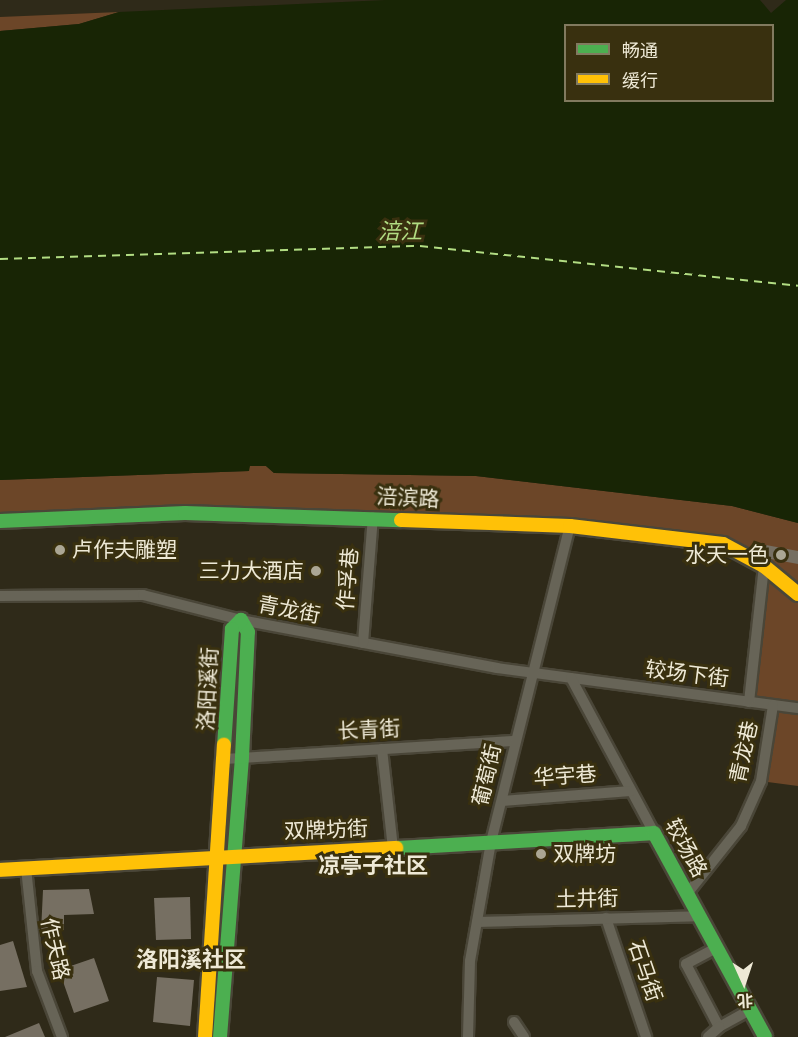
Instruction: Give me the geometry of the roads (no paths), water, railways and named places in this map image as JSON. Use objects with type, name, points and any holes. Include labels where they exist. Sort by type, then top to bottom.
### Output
[{"type":"street","name":"涪滨路","points":[[0,521],[174,513],[373,517],[570,526],[723,544],[764,566],[798,594]]},
{"type":"street","name":"作孚巷","points":[[363,643],[373,517]]},
{"type":"street","name":"葡萄街","points":[[468,1037],[467,990],[491,842],[570,526]]},
{"type":"street","name":"青龙巷","points":[[749,702],[764,566]]},
{"type":"street","name":"青龙街","points":[[0,596],[143,595],[241,621],[534,674],[571,678]]},
{"type":"street","name":"洛阳溪街","points":[[205,1037],[220,855],[232,629],[241,621],[248,632],[242,758],[220,1037]]},
{"type":"street","name":"较场下街","points":[[571,678],[798,708]]},
{"type":"street","name":"较场路","points":[[571,678],[765,1037]]},
{"type":"street","name":"青龙巷","points":[[687,894],[741,826],[761,782],[773,705]]},
{"type":"street","name":"长青街","points":[[226,759],[515,741]]},
{"type":"street","points":[[382,749],[393,848]]},
{"type":"street","name":"华宇巷","points":[[502,801],[631,791]]},
{"type":"street","name":"双牌坊街","points":[[0,870],[235,854],[393,848],[654,833]]},
{"type":"street","name":"作夫路","points":[[26,868],[37,971],[62,1037]]},
{"type":"street","name":"土井街","points":[[477,922],[699,916]]},
{"type":"street","name":"石马街","points":[[606,918],[646,1037]]},
{"type":"street","points":[[716,948],[686,964],[719,1027]]},
{"type":"street","points":[[708,1037],[719,1027],[750,1010]]},
{"type":"street","points":[[514,1022],[524,1037]]},
{"type":"water","name":"涪江","points":[[386,0],[760,0],[771,13],[786,0],[798,0],[798,523],[732,506],[476,476],[274,473],[266,466],[250,466],[249,471],[0,480],[0,31],[79,24],[119,12]]},
{"type":"place","name":"卢作夫雕塑","points":[[60,550]]},
{"type":"place","name":"水天一色","points":[[781,555]]},
{"type":"place","name":"三力大酒店","points":[[316,571]]},
{"type":"place","name":"双牌坊","points":[[541,854]]},
{"type":"district","name":"凉亭子社区","points":[[373,866]]},
{"type":"district","name":"洛阳溪社区","points":[[191,960]]}]
